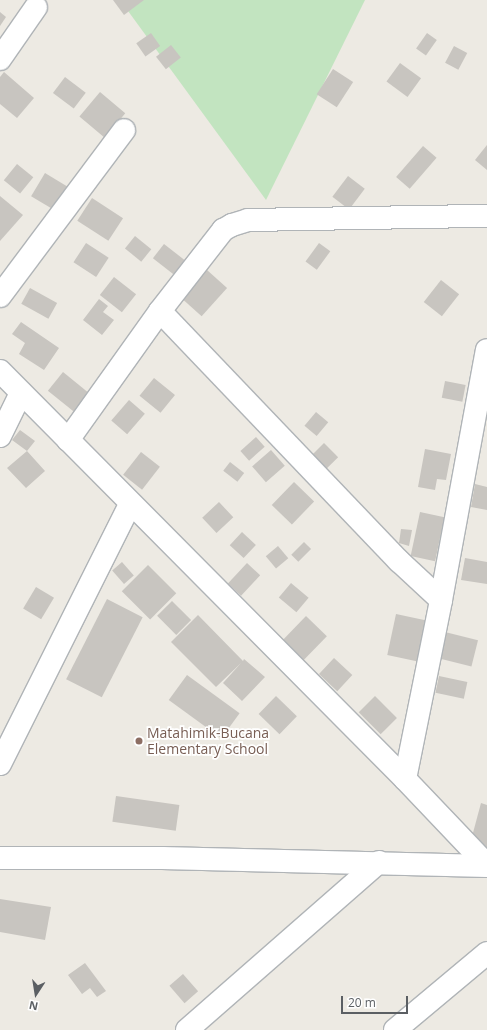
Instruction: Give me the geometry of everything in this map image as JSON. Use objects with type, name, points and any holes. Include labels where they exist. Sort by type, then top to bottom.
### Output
[{"type":"street","points":[[0,59],[36,8]]},
{"type":"street","points":[[0,296],[124,130]]},
{"type":"street","points":[[68,440],[160,311],[224,230],[248,220],[487,216]]},
{"type":"street","points":[[160,311],[399,561],[441,600]]},
{"type":"street","points":[[405,779],[441,600],[487,350]]},
{"type":"street","points":[[0,371],[130,504],[405,779],[487,866]]},
{"type":"street","points":[[0,436],[21,392]]},
{"type":"street","points":[[0,764],[130,504]]},
{"type":"street","points":[[0,858],[162,858],[379,862],[487,866]]},
{"type":"street","points":[[187,1030],[379,862]]},
{"type":"street","points":[[395,1030],[487,953]]},
{"type":"green space","points":[[120,0],[365,0],[266,200]]},
{"type":"building","points":[[113,0],[144,0],[124,15]]},
{"type":"building","points":[[0,12],[6,17],[0,26]]},
{"type":"building","points":[[151,33],[160,46],[145,56],[136,43]]},
{"type":"building","points":[[427,33],[437,40],[426,55],[416,49]]},
{"type":"building","points":[[171,45],[181,58],[166,69],[156,57]]},
{"type":"building","points":[[454,46],[467,53],[458,70],[445,63]]},
{"type":"building","points":[[400,63],[421,78],[408,97],[386,82]]},
{"type":"building","points":[[333,69],[353,82],[337,107],[317,94]]},
{"type":"building","points":[[4,72],[34,98],[17,118],[0,104],[0,77]]},
{"type":"building","points":[[65,77],[86,93],[74,109],[53,93]]},
{"type":"building","points":[[100,92],[125,113],[105,138],[79,117]]},
{"type":"building","points":[[487,145],[487,170],[475,160]]},
{"type":"building","points":[[423,146],[437,158],[410,189],[396,177]]},
{"type":"building","points":[[17,164],[33,177],[20,194],[4,180]]},
{"type":"building","points":[[45,173],[67,186],[53,210],[31,196]]},
{"type":"building","points":[[348,176],[365,189],[349,209],[332,197]]},
{"type":"building","points":[[0,196],[23,215],[0,241]]},
{"type":"building","points":[[92,198],[123,218],[108,241],[77,221]]},
{"type":"building","points":[[135,236],[151,249],[141,262],[125,248]]},
{"type":"building","points":[[86,243],[109,258],[96,277],[73,262]]},
{"type":"building","points":[[319,243],[330,251],[317,270],[305,262]]},
{"type":"building","points":[[164,244],[186,261],[175,275],[153,258]]},
{"type":"building","points":[[207,270],[227,288],[202,316],[182,298]]},
{"type":"building","points":[[114,277],[136,294],[122,312],[100,295]]},
{"type":"building","points":[[441,280],[459,294],[442,316],[424,302]]},
{"type":"building","points":[[30,288],[57,303],[48,319],[21,304]]},
{"type":"building","points":[[99,299],[108,306],[103,312],[114,320],[102,335],[83,320]]},
{"type":"building","points":[[21,322],[59,348],[44,370],[19,354],[25,343],[12,334]]},
{"type":"building","points":[[63,372],[91,395],[76,413],[48,391]]},
{"type":"building","points":[[154,378],[175,395],[161,413],[140,396]]},
{"type":"building","points":[[445,381],[466,385],[462,402],[442,398]]},
{"type":"building","points":[[129,400],[145,414],[127,434],[111,420]]},
{"type":"building","points":[[316,412],[328,422],[317,436],[304,426]]},
{"type":"building","points":[[20,430],[35,441],[27,451],[12,440]]},
{"type":"building","points":[[256,437],[265,447],[249,461],[240,451]]},
{"type":"building","points":[[324,443],[338,457],[325,470],[311,456]]},
{"type":"building","points":[[425,449],[451,454],[446,480],[437,479],[435,490],[418,487]]},
{"type":"building","points":[[271,450],[285,466],[266,482],[252,466]]},
{"type":"building","points":[[27,451],[45,471],[26,488],[7,468]]},
{"type":"building","points":[[141,452],[160,467],[142,490],[123,475]]},
{"type":"building","points":[[230,462],[244,473],[237,482],[223,471]]},
{"type":"building","points":[[294,482],[314,501],[292,524],[272,505]]},
{"type":"building","points":[[475,484],[487,487],[487,510],[471,507]]},
{"type":"building","points":[[219,502],[233,517],[217,533],[202,518]]},
{"type":"building","points":[[420,512],[444,517],[435,561],[411,556]]},
{"type":"building","points":[[401,529],[412,530],[409,546],[399,543]]},
{"type":"building","points":[[242,532],[256,545],[244,558],[230,545]]},
{"type":"building","points":[[304,542],[311,549],[298,562],[291,555]]},
{"type":"building","points":[[278,546],[288,558],[276,569],[266,556]]},
{"type":"building","points":[[465,558],[487,562],[487,584],[461,580]]},
{"type":"building","points":[[122,562],[134,576],[124,584],[112,571]]},
{"type":"building","points":[[247,563],[260,575],[241,596],[228,583]]},
{"type":"building","points":[[148,565],[176,593],[150,619],[122,591]]},
{"type":"building","points":[[291,583],[309,598],[296,612],[279,598]]},
{"type":"building","points":[[36,587],[54,598],[41,619],[23,608]]},
{"type":"building","points":[[107,599],[143,617],[102,697],[66,679]]},
{"type":"building","points":[[172,601],[191,620],[176,635],[157,616]]},
{"type":"building","points":[[396,614],[425,620],[417,661],[387,655]]},
{"type":"building","points":[[198,615],[243,661],[244,659],[265,677],[242,701],[223,683],[241,663],[216,687],[171,642]]},
{"type":"building","points":[[306,616],[327,636],[303,661],[282,640]]},
{"type":"building","points":[[445,632],[478,640],[471,666],[438,658]]},
{"type":"building","points":[[334,658],[352,675],[337,691],[319,674]]},
{"type":"building","points":[[187,675],[240,713],[221,738],[169,700]]},
{"type":"building","points":[[439,676],[467,682],[464,699],[435,693]]},
{"type":"building","points":[[276,696],[297,716],[279,734],[259,714]]},
{"type":"building","points":[[375,696],[397,718],[381,734],[359,712]]},
{"type":"building","points":[[116,796],[179,805],[176,831],[112,822]]},
{"type":"building","points":[[481,803],[487,805],[487,848],[470,844]]},
{"type":"building","points":[[0,899],[51,907],[45,940],[0,932]]},
{"type":"building","points":[[85,963],[106,991],[97,997],[90,988],[82,994],[68,975]]},
{"type":"building","points":[[183,974],[198,991],[185,1003],[169,986]]},
{"type":"place","name":"Matahimik-Bucana Elementary School","points":[[139,741]]}]
